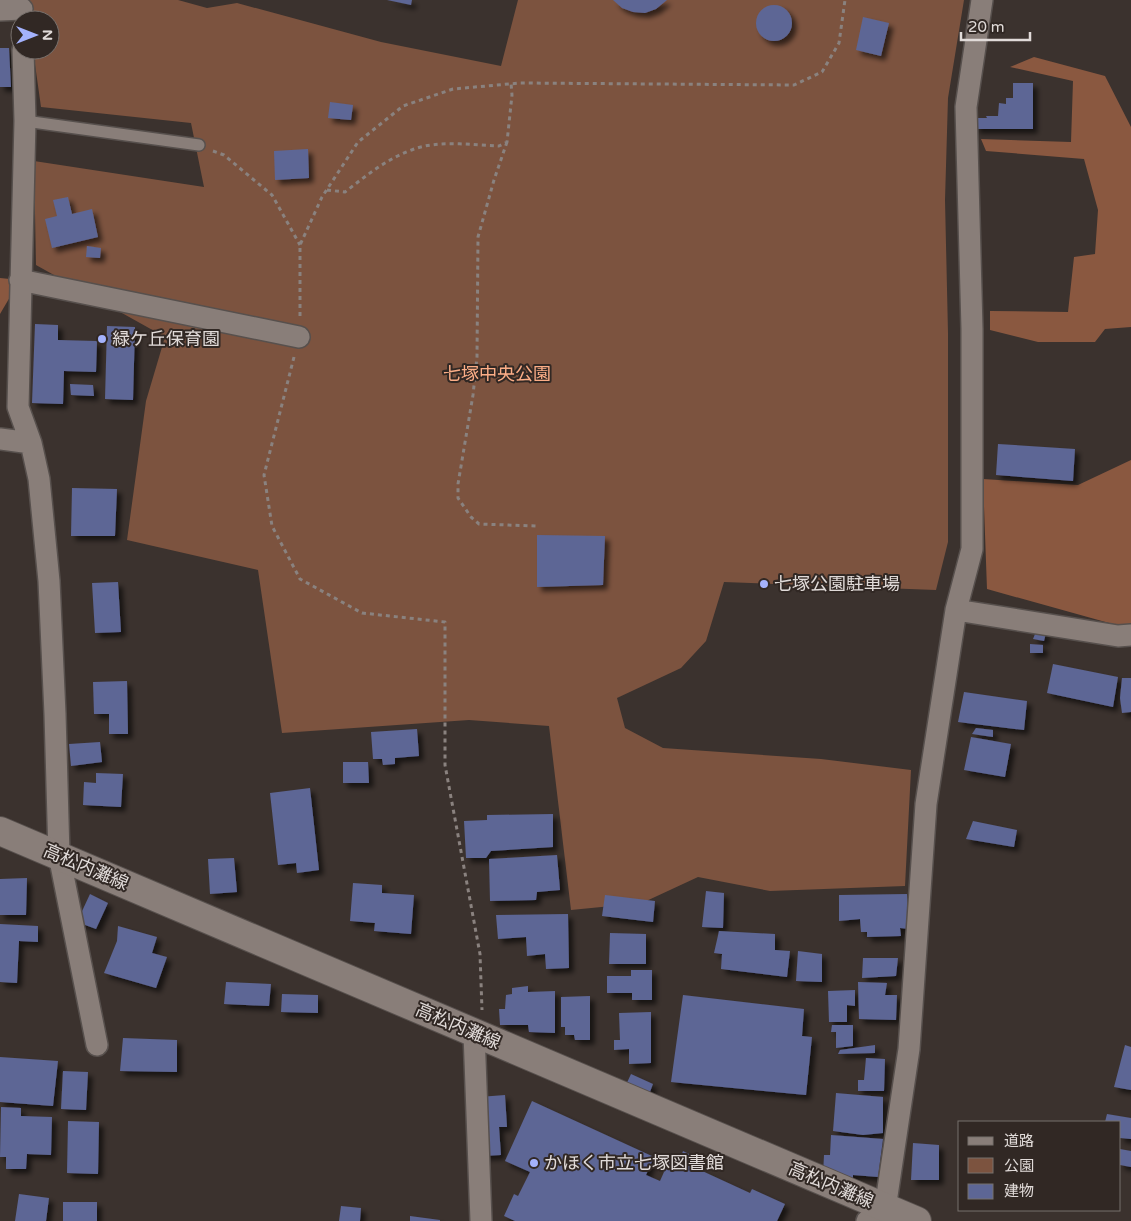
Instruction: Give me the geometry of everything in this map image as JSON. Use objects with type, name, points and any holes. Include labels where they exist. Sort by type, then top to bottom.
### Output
[{"type":"main road","name":"高松内灘線","points":[[0,831],[474,1033],[876,1215],[917,1221]]},
{"type":"street","points":[[876,1215],[909,1049],[926,804],[956,610],[972,549],[972,329],[966,107],[982,0]]},
{"type":"street","points":[[23,60],[25,121],[18,407],[31,443],[39,479],[48,582],[55,714],[59,855],[97,1045]]},
{"type":"street","points":[[20,280],[299,337]]},
{"type":"street","points":[[0,439],[31,443]]},
{"type":"street","points":[[956,610],[1118,636],[1131,635]]},
{"type":"street","points":[[474,1033],[481,1221]]},
{"type":"lane","points":[[25,121],[199,145]]},
{"type":"path","points":[[474,1033],[482,1013],[480,954],[445,765],[445,622],[362,613],[300,579],[272,526],[264,475],[299,337],[300,245],[322,197],[358,142],[403,106],[453,89],[511,83],[794,85],[822,72],[839,43],[845,0]]},
{"type":"path","points":[[511,83],[512,95],[507,142],[478,237],[477,357],[473,395],[458,484],[458,498],[471,517],[479,524],[536,526]]},
{"type":"path","points":[[327,190],[345,192],[389,160],[416,148],[445,144],[500,146],[507,142]]},
{"type":"path","points":[[199,145],[224,155],[272,195],[300,245]]},
{"type":"green space","name":"七塚中央公園","points":[[26,0],[178,0],[207,8],[237,3],[381,42],[501,66],[518,0],[964,0],[948,98],[945,200],[948,333],[948,542],[936,590],[724,582],[706,641],[681,668],[617,698],[625,728],[663,748],[821,759],[911,770],[905,886],[770,891],[698,877],[642,903],[571,910],[549,726],[469,720],[282,733],[258,570],[127,540],[146,401],[165,337],[36,265],[34,161],[204,187],[191,123],[41,107],[34,60],[60,60],[60,10],[28,10]]},
{"type":"shaded area","points":[[1034,57],[1105,76],[1131,127],[1131,327],[1105,329],[1095,342],[1038,342],[990,330],[990,311],[1068,312],[1074,257],[1095,254],[1098,210],[1084,159],[986,151],[981,139],[1071,142],[1073,81],[1010,67]]},
{"type":"shaded area","points":[[0,278],[20,280],[0,314]]},
{"type":"shaded area","points":[[1131,460],[1131,627],[1127,628],[987,589],[983,479],[1078,485]]},
{"type":"building","points":[[387,0],[412,0],[411,5]]},
{"type":"building","points":[[613,0],[667,0],[656,9],[645,13],[633,12],[622,8]]},
{"type":"building","points":[[774,5],[786,11],[792,23],[786,35],[774,41],[762,35],[756,23],[762,11]]},
{"type":"building","points":[[863,17],[889,23],[881,56],[856,50]]},
{"type":"building","points":[[0,48],[9,48],[11,87],[0,87]]},
{"type":"building","points":[[1013,83],[1033,83],[1033,129],[975,129],[975,118],[998,116],[999,103],[1006,104],[1006,98],[1013,98]]},
{"type":"building","points":[[330,102],[353,105],[351,120],[328,118]]},
{"type":"building","points":[[308,149],[309,178],[275,180],[274,151]]},
{"type":"building","points":[[68,197],[72,214],[92,209],[98,237],[52,248],[45,219],[57,216],[53,200]]},
{"type":"building","points":[[87,246],[101,248],[100,258],[86,257]]},
{"type":"building","points":[[35,324],[58,325],[58,340],[97,341],[96,372],[64,371],[63,404],[32,403]]},
{"type":"building","points":[[107,326],[135,327],[133,400],[105,399]]},
{"type":"building","points":[[70,384],[93,385],[94,396],[71,395]]},
{"type":"building","points":[[998,444],[1075,449],[1073,481],[996,475]]},
{"type":"building","points":[[72,488],[117,489],[115,536],[71,536]]},
{"type":"building","points":[[537,535],[605,536],[603,585],[537,587]]},
{"type":"building","points":[[118,582],[121,632],[95,633],[92,583]]},
{"type":"building","points":[[1037,629],[1046,633],[1044,641],[1033,639]]},
{"type":"building","points":[[1030,644],[1043,645],[1043,653],[1030,653]]},
{"type":"building","points":[[1053,664],[1118,677],[1113,707],[1047,693]]},
{"type":"building","points":[[1122,678],[1131,678],[1131,712],[1122,713],[1120,698]]},
{"type":"building","points":[[127,681],[128,734],[109,734],[109,714],[94,714],[93,682]]},
{"type":"building","points":[[964,692],[1027,701],[1024,730],[958,722]]},
{"type":"building","points":[[976,728],[993,730],[993,737],[972,734]]},
{"type":"building","points":[[417,729],[419,756],[395,758],[395,764],[383,765],[382,759],[373,759],[371,732]]},
{"type":"building","points":[[971,737],[1011,744],[1005,777],[964,770]]},
{"type":"building","points":[[100,742],[102,762],[71,766],[69,744]]},
{"type":"building","points":[[343,762],[368,762],[369,783],[343,783]]},
{"type":"building","points":[[96,773],[123,774],[121,807],[83,805],[84,782],[96,783]]},
{"type":"building","points":[[310,788],[319,870],[297,873],[296,863],[278,865],[270,793]]},
{"type":"building","points":[[553,814],[553,847],[491,851],[486,858],[466,858],[464,821],[487,820],[487,815]]},
{"type":"building","points":[[973,821],[1017,830],[1014,847],[966,839]]},
{"type":"building","points":[[557,855],[560,890],[537,892],[536,900],[490,901],[489,859]]},
{"type":"building","points":[[234,858],[237,892],[210,894],[208,859]]},
{"type":"building","points":[[27,878],[26,915],[0,915],[0,879]]},
{"type":"building","points":[[353,883],[382,885],[382,893],[414,895],[411,934],[374,931],[375,923],[350,921]]},
{"type":"building","points":[[706,891],[724,893],[723,928],[702,927]]},
{"type":"building","points":[[90,894],[108,903],[96,929],[77,922]]},
{"type":"building","points":[[907,894],[909,929],[900,928],[901,936],[867,937],[867,932],[861,932],[860,919],[839,921],[839,895]]},
{"type":"building","points":[[605,895],[655,901],[653,922],[602,916]]},
{"type":"building","points":[[568,914],[569,968],[546,969],[545,954],[527,956],[526,937],[498,939],[496,915]]},
{"type":"building","points":[[0,924],[38,926],[38,942],[19,941],[17,983],[0,982]]},
{"type":"building","points":[[118,926],[157,937],[152,953],[167,957],[156,988],[104,973],[117,941]]},
{"type":"building","points":[[719,931],[775,934],[775,950],[790,951],[787,977],[721,969],[722,954],[714,953]]},
{"type":"building","points":[[610,933],[646,934],[646,964],[609,964]]},
{"type":"building","points":[[798,951],[822,954],[822,982],[796,981]]},
{"type":"building","points":[[863,958],[898,958],[896,976],[862,978]]},
{"type":"building","points":[[631,970],[652,970],[652,1000],[632,1000],[632,993],[607,993],[607,976],[631,976]]},
{"type":"building","points":[[226,982],[271,984],[269,1006],[224,1004]]},
{"type":"building","points":[[858,982],[887,983],[885,995],[897,995],[896,1020],[859,1019]]},
{"type":"building","points":[[528,986],[528,992],[555,991],[555,1033],[529,1032],[528,1025],[500,1025],[499,1009],[505,1009],[506,995],[512,994],[512,988]]},
{"type":"building","points":[[855,990],[855,1006],[847,1005],[847,1022],[829,1022],[828,991]]},
{"type":"building","points":[[282,994],[318,995],[318,1013],[281,1012]]},
{"type":"building","points":[[683,995],[804,1009],[802,1036],[812,1037],[806,1095],[671,1082]]},
{"type":"building","points":[[590,996],[590,1040],[575,1040],[574,1035],[565,1035],[565,1027],[561,1027],[561,997]]},
{"type":"building","points":[[651,1012],[651,1063],[629,1064],[629,1049],[614,1050],[614,1040],[620,1040],[619,1013]]},
{"type":"building","points":[[832,1025],[853,1025],[853,1046],[836,1048],[836,1032],[831,1032]]},
{"type":"building","points":[[123,1038],[177,1040],[177,1072],[120,1071]]},
{"type":"building","points":[[875,1045],[875,1053],[838,1054],[840,1050]]},
{"type":"building","points":[[1125,1045],[1131,1047],[1131,1090],[1114,1087]]},
{"type":"building","points":[[0,1057],[58,1061],[53,1106],[0,1102]]},
{"type":"building","points":[[866,1058],[885,1059],[884,1091],[858,1091],[858,1080],[864,1080]]},
{"type":"building","points":[[63,1071],[88,1072],[86,1110],[61,1109]]},
{"type":"building","points":[[631,1074],[653,1084],[648,1097],[625,1087]]},
{"type":"building","points":[[836,1093],[883,1097],[883,1133],[863,1135],[833,1131]]},
{"type":"building","points":[[505,1095],[507,1127],[499,1127],[501,1155],[483,1156],[479,1097]]},
{"type":"building","points":[[532,1101],[654,1157],[646,1175],[660,1181],[664,1172],[660,1171],[668,1154],[680,1159],[683,1151],[691,1155],[687,1164],[750,1193],[752,1189],[785,1204],[777,1221],[515,1221],[504,1216],[514,1194],[518,1196],[530,1172],[505,1161]]},
{"type":"building","points":[[1,1107],[21,1108],[21,1116],[52,1117],[51,1155],[27,1154],[26,1169],[6,1169],[6,1157],[0,1157]]},
{"type":"building","points":[[1107,1114],[1131,1118],[1131,1139],[1121,1138],[1121,1121],[1105,1121]]},
{"type":"building","points":[[68,1121],[99,1122],[98,1174],[67,1173]]},
{"type":"building","points":[[831,1135],[883,1139],[878,1177],[853,1175],[853,1183],[823,1175],[824,1155],[830,1155]]},
{"type":"building","points":[[913,1143],[939,1145],[939,1180],[911,1180]]},
{"type":"building","points":[[1121,1149],[1131,1151],[1131,1167],[1121,1165]]},
{"type":"building","points":[[19,1194],[49,1198],[46,1221],[15,1221]]},
{"type":"building","points":[[63,1202],[97,1202],[97,1221],[63,1221]]},
{"type":"building","points":[[341,1206],[361,1208],[360,1221],[339,1221]]},
{"type":"building","points":[[410,1216],[440,1220],[440,1221],[410,1221]]},
{"type":"place","name":"緑ケ丘保育園","points":[[102,339]]},
{"type":"place","name":"七塚公園駐車場","points":[[764,584]]},
{"type":"place","name":"かほく市立七塚図書館","points":[[534,1163]]}]
